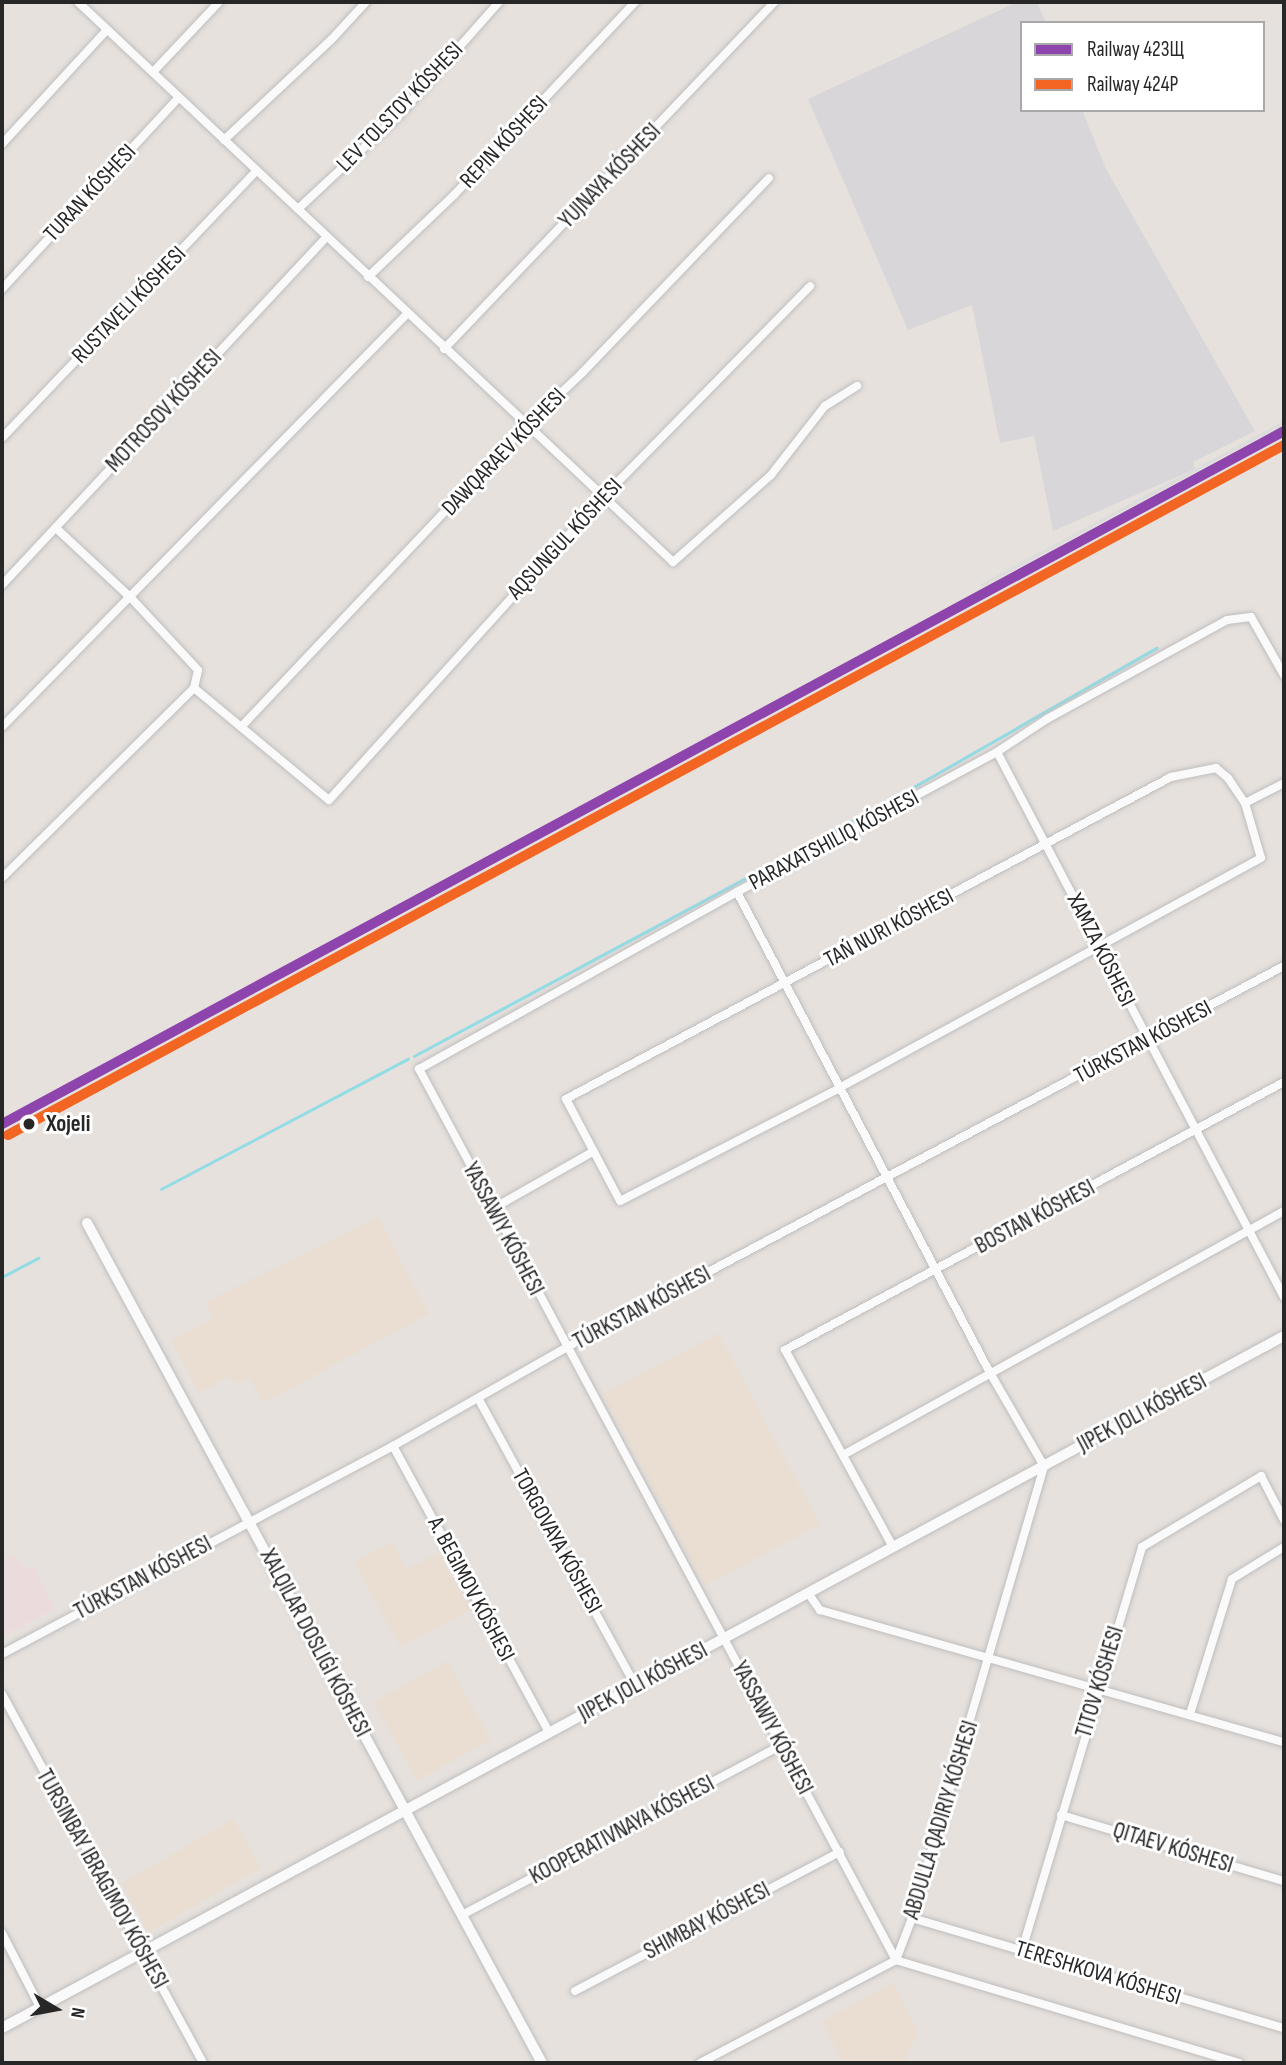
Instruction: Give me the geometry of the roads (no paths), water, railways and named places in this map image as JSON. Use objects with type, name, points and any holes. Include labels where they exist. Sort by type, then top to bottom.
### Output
[{"type":"street","points":[[153,72],[219,2]]},
{"type":"street","points":[[224,140],[331,40],[366,2]]},
{"type":"street","name":"LEV TOLSTOY KÓSHESI","points":[[298,209],[400,114],[499,2]]},
{"type":"street","name":"REPIN KÓSHESI","points":[[368,277],[454,195],[635,2]]},
{"type":"street","name":"YUJNAYA KÓSHESI","points":[[444,349],[775,2]]},
{"type":"street","points":[[82,3],[107,30],[444,349],[673,562],[771,475],[825,407],[857,386]]},
{"type":"street","points":[[2,144],[107,30]]},
{"type":"street","name":"TURAN KÓSHESI","points":[[2,289],[179,97]]},
{"type":"street","name":"RUSTAVELI KÓSHESI","points":[[2,438],[256,171]]},
{"type":"street","name":"DAWQARAEV KÓSHESI","points":[[242,727],[526,426],[582,373],[769,178]]},
{"type":"street","name":"MOTROSOV KÓSHESI","points":[[2,585],[326,237]]},
{"type":"street","name":"AQSUNGUL KÓSHESI","points":[[242,727],[329,800],[602,498],[810,286]]},
{"type":"street","points":[[2,727],[407,314]]},
{"type":"street","points":[[2,878],[194,688],[198,670],[131,598],[56,528]]},
{"type":"street","points":[[700,2063],[896,1960],[912,1918],[1044,1466],[990,1373],[737,892],[997,752],[1048,719],[1227,620],[1251,617],[1284,675]]},
{"type":"street","points":[[194,688],[242,727]]},
{"type":"street","name":"XAMZA KÓSHESI","points":[[997,752],[1284,1297]]},
{"type":"street","points":[[1216,768],[1228,778],[1245,803],[1261,858],[840,1088],[620,1200],[566,1099],[1171,777],[1216,768]]},
{"type":"street","points":[[1245,803],[1284,783]]},
{"type":"street","name":"YASSAWIY KÓSHESI","points":[[737,892],[419,1069],[896,1960]]},
{"type":"street","name":"TÚRKSTAN KÓSHESI","points":[[2,1654],[249,1520],[393,1446],[567,1348],[1284,967]]},
{"type":"street","name":"BOSTAN KÓSHESI","points":[[843,1455],[785,1350],[1196,1132],[1284,1082]]},
{"type":"street","points":[[492,1209],[594,1151]]},
{"type":"street","points":[[893,1547],[843,1455],[1284,1211]]},
{"type":"street","points":[[87,1223],[542,2063]]},
{"type":"street","points":[[2,2028],[1284,1336]]},
{"type":"street","name":"TORGOVAYA KÓSHESI","points":[[478,1398],[635,1685]]},
{"type":"street","name":"A. BEGIMOV KÓSHESI","points":[[393,1446],[549,1732]]},
{"type":"street","name":"TITOV KÓSHESI","points":[[1022,1950],[1098,1687],[1142,1547],[1261,1476],[1284,1520]]},
{"type":"street","points":[[1190,1714],[1232,1579],[1284,1548]]},
{"type":"street","points":[[808,1593],[820,1610],[990,1656],[1284,1742]]},
{"type":"street","name":"TURSINBAY IBRAGIMOV KÓSHESI","points":[[2,1694],[202,2063]]},
{"type":"street","name":"KOOPERATIVNAYA KÓSHESI","points":[[462,1915],[782,1745]]},
{"type":"street","name":"QITAEV KÓSHESI","points":[[1061,1815],[1284,1881]]},
{"type":"street","name":"SHIMBAY KÓSHESI","points":[[575,1991],[840,1852]]},
{"type":"street","name":"TERESHKOVA KÓSHESI","points":[[912,1918],[1284,2028]]},
{"type":"street","points":[[2,1933],[40,2007]]},
{"type":"street","points":[[896,1960],[1239,2063]]},
{"type":"waterway","points":[[414,1056],[884,804],[1156,648]]},
{"type":"waterway","points":[[161,1189],[408,1059]]},
{"type":"waterway","points":[[2,1277],[38,1258]]},
{"type":"railway","points":[[981,585],[1284,422]]},
{"type":"rail line","name":"423Щ","points":[[2,1124],[1284,431]]},
{"type":"rail line","name":"424Р","points":[[8,1135],[1284,445]]},
{"type":"place","name":"Xojeli","points":[[29,1124]]}]
